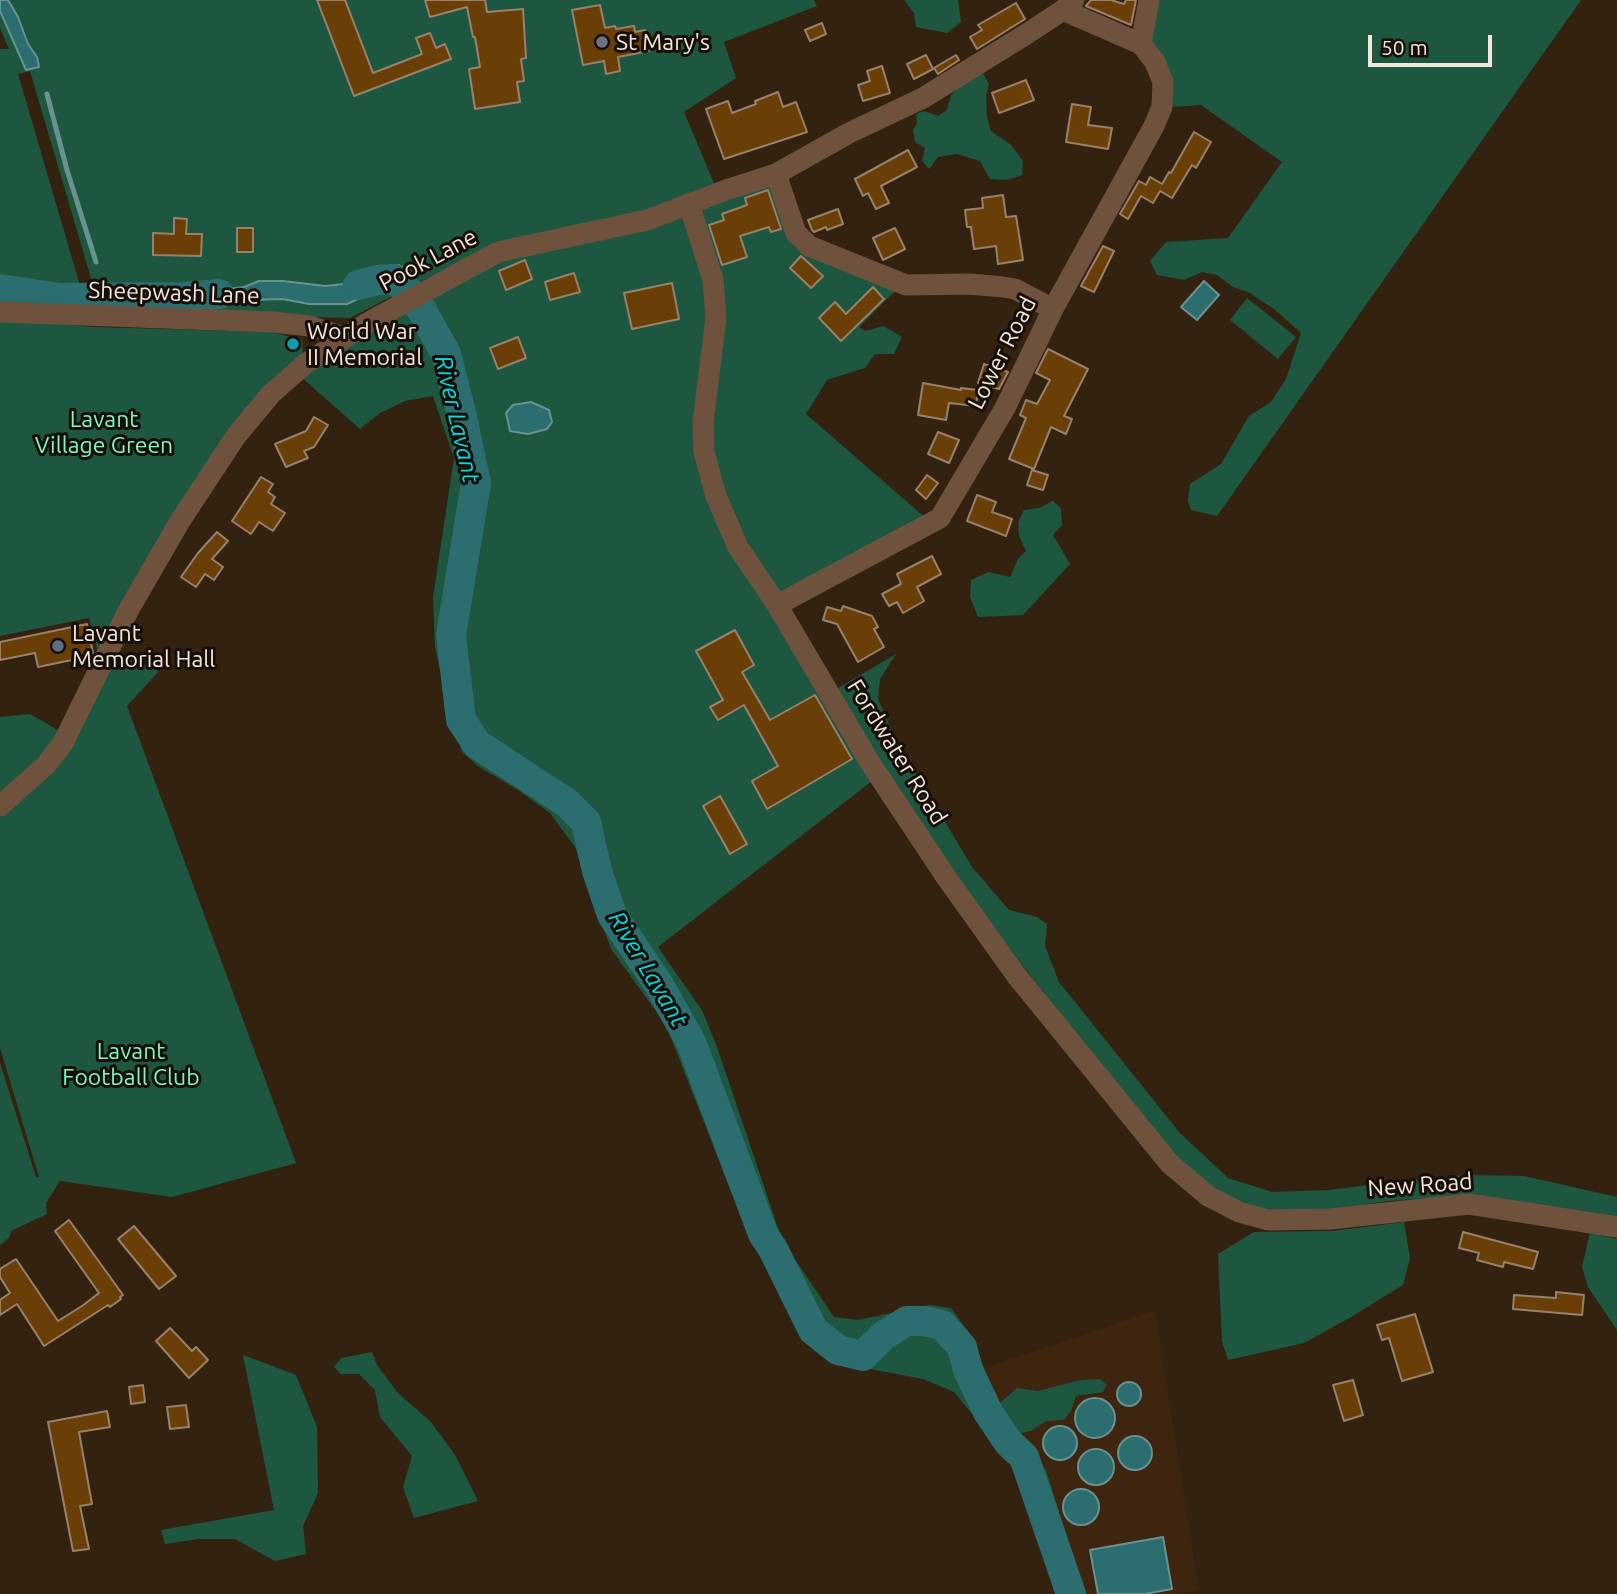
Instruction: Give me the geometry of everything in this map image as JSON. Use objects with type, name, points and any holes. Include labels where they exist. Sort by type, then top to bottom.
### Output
[{"type":"street","points":[[1068,5],[1141,44],[1149,0]]},
{"type":"street","name":"Pook Lane","points":[[0,806],[46,765],[63,743],[128,611],[180,521],[236,436],[271,394],[305,364],[400,304],[498,252],[647,220],[776,174],[849,133],[923,98],[1068,5]]},
{"type":"street","name":"Lower Road","points":[[777,606],[940,518],[1005,408],[1053,309],[1154,126],[1162,107],[1163,82],[1155,62],[1141,44]]},
{"type":"street","points":[[776,174],[796,233],[808,246],[906,285],[970,284],[1015,289],[1053,309]]},
{"type":"street","name":"Fordwater Road","points":[[689,204],[713,280],[716,318],[704,422],[704,452],[716,496],[738,547],[777,606],[869,761],[946,877],[1016,975],[1170,1164],[1208,1196],[1239,1212],[1268,1220]]},
{"type":"street","name":"Sheepwash Lane","points":[[0,312],[273,323],[309,326],[344,337]]},
{"type":"street","name":"New Road","points":[[1268,1220],[1330,1219],[1469,1204],[1617,1227]]},
{"type":"shaded area","points":[[1155,1310],[1199,1590],[1175,1594],[1085,1594],[1046,1470],[999,1404],[986,1368]]},
{"type":"green space","points":[[8,0],[814,0],[817,6],[724,42],[736,78],[684,112],[716,188],[645,213],[476,253],[350,318],[101,312],[30,71],[18,74],[88,313],[0,308],[0,49],[9,49],[0,28],[0,11],[27,70],[37,57],[28,44],[24,30]]},
{"type":"green space","points":[[904,0],[958,0],[961,22],[947,33],[916,27],[914,13]]},
{"type":"green space","points":[[1157,0],[1581,0],[1217,516],[1191,510],[1188,501],[1190,484],[1221,464],[1249,416],[1271,402],[1286,379],[1301,333],[1274,309],[1248,292],[1233,287],[1217,275],[1202,272],[1184,280],[1157,275],[1150,261],[1166,242],[1228,238],[1282,162],[1201,105],[1170,107],[1148,44]]},
{"type":"green space","points":[[983,73],[989,84],[986,95],[991,131],[1011,145],[1023,161],[1022,175],[1007,180],[990,179],[980,161],[957,154],[938,157],[929,169],[922,161],[925,148],[915,142],[913,130],[917,123],[916,114],[924,111],[938,116],[947,110],[951,95],[963,83]]},
{"type":"green space","points":[[774,179],[794,234],[901,285],[859,327],[865,331],[883,326],[902,337],[894,354],[875,354],[865,368],[827,380],[806,414],[936,527],[786,612],[872,781],[658,947],[703,1012],[779,1231],[834,1317],[858,1320],[929,1305],[951,1308],[970,1334],[999,1404],[1017,1388],[1038,1391],[1080,1380],[1099,1379],[1107,1384],[1103,1392],[1076,1396],[1071,1411],[1064,1420],[1046,1421],[1031,1431],[1020,1433],[1046,1470],[1085,1594],[1061,1594],[1029,1499],[1014,1465],[954,1392],[923,1379],[860,1367],[834,1359],[803,1330],[759,1239],[732,1194],[666,1025],[611,949],[575,847],[550,813],[478,766],[462,752],[449,713],[435,647],[433,597],[454,458],[433,396],[405,401],[380,413],[360,429],[300,376],[345,342],[500,256]]},
{"type":"green space","points":[[1247,298],[1296,337],[1278,359],[1230,320]]},
{"type":"green space","name":"Lavant Village Green","points":[[0,319],[93,327],[271,332],[302,340],[303,354],[121,607],[97,649],[89,618],[0,636]]},
{"type":"green space","points":[[1053,501],[1061,509],[1062,525],[1053,535],[1070,564],[1023,615],[978,617],[970,597],[971,580],[989,572],[1010,577],[1018,559],[1026,551],[1019,536],[1018,522],[1024,510],[1039,508]]},
{"type":"green space","name":"Lavant Football Club","points":[[117,652],[159,671],[127,706],[296,1163],[172,1197],[60,1181],[46,1203],[47,1214],[11,1231],[9,1238],[0,1245],[0,1063],[36,1177],[39,1177],[0,1048],[0,813]]},
{"type":"green space","points":[[896,654],[880,679],[878,699],[895,738],[972,867],[1009,910],[1037,917],[1047,924],[1045,946],[1059,982],[1179,1132],[1228,1178],[1272,1192],[1330,1190],[1466,1175],[1524,1176],[1617,1197],[1617,1219],[1468,1195],[1388,1201],[1330,1210],[1268,1213],[1209,1189],[1178,1161],[951,871],[835,690]]},
{"type":"green space","points":[[30,714],[63,733],[0,796],[0,717]]},
{"type":"green space","points":[[1404,1222],[1410,1258],[1403,1285],[1304,1343],[1228,1360],[1222,1341],[1218,1254],[1254,1232],[1333,1231]]},
{"type":"green space","points":[[1590,1233],[1617,1239],[1617,1330],[1588,1287],[1582,1267]]},
{"type":"green space","points":[[372,1352],[377,1365],[398,1393],[431,1422],[455,1455],[478,1501],[414,1518],[403,1487],[412,1456],[380,1417],[375,1390],[359,1374],[341,1374],[334,1367],[341,1358]]},
{"type":"green space","points":[[243,1355],[296,1375],[317,1427],[318,1493],[303,1526],[306,1554],[275,1561],[235,1539],[199,1539],[165,1544],[161,1530],[274,1510]]},
{"type":"water","points":[[0,0],[8,0],[18,17],[39,67],[26,70],[0,11]]},
{"type":"water","points":[[392,265],[406,269],[405,277],[347,304],[309,304],[282,299],[187,302],[180,297],[185,294],[244,287],[259,281],[325,286],[344,284]]},
{"type":"water","points":[[1204,281],[1219,295],[1197,320],[1181,307]]},
{"type":"water","points":[[531,402],[549,410],[552,422],[547,429],[528,434],[510,431],[506,413],[513,405]]},
{"type":"water","points":[[1129,1382],[1137,1386],[1141,1394],[1137,1402],[1129,1406],[1121,1402],[1117,1394],[1121,1386]]},
{"type":"water","points":[[1095,1398],[1109,1404],[1115,1418],[1109,1432],[1095,1438],[1081,1432],[1075,1418],[1081,1404]]},
{"type":"water","points":[[1060,1426],[1072,1431],[1077,1443],[1072,1455],[1060,1460],[1048,1455],[1043,1443],[1048,1431]]},
{"type":"water","points":[[1135,1436],[1147,1441],[1152,1453],[1147,1465],[1135,1470],[1123,1465],[1118,1453],[1123,1441]]},
{"type":"water","points":[[1096,1449],[1109,1454],[1114,1467],[1109,1480],[1096,1485],[1083,1480],[1078,1467],[1083,1454]]},
{"type":"water","points":[[1081,1489],[1094,1494],[1099,1507],[1094,1520],[1081,1525],[1068,1520],[1063,1507],[1068,1494]]},
{"type":"water","points":[[1163,1537],[1172,1589],[1145,1594],[1098,1594],[1090,1550]]},
{"type":"building","points":[[317,0],[345,0],[373,73],[422,54],[416,38],[430,33],[436,48],[445,44],[451,59],[354,96]]},
{"type":"building","points":[[425,0],[485,0],[487,12],[523,9],[526,58],[521,59],[524,81],[517,82],[520,102],[475,109],[469,69],[480,67],[467,7],[430,17]]},
{"type":"building","points":[[1091,0],[1111,0],[1124,4],[1126,0],[1136,0],[1131,25],[1086,6]]},
{"type":"building","points":[[1016,3],[1025,19],[977,49],[970,37],[982,30],[978,25]]},
{"type":"building","points":[[600,5],[605,28],[634,26],[635,32],[645,30],[649,51],[618,57],[620,71],[606,74],[604,61],[583,65],[572,10]]},
{"type":"building","points":[[822,23],[826,34],[810,41],[805,30]]},
{"type":"building","points":[[926,55],[933,69],[914,79],[907,64]]},
{"type":"building","points":[[956,55],[959,60],[938,74],[934,68]]},
{"type":"building","points":[[882,66],[890,93],[863,101],[858,85],[870,81],[867,71]]},
{"type":"building","points":[[1026,80],[1034,100],[999,113],[992,93]]},
{"type":"building","points":[[778,92],[783,107],[796,102],[807,132],[724,159],[706,109],[728,101],[732,113]]},
{"type":"building","points":[[1072,104],[1091,107],[1088,125],[1112,128],[1108,149],[1066,142]]},
{"type":"building","points":[[1194,132],[1211,142],[1196,168],[1192,165],[1172,198],[1160,191],[1153,203],[1141,196],[1128,219],[1120,214],[1139,181],[1146,185],[1150,177],[1162,184]]},
{"type":"building","points":[[908,150],[917,167],[881,186],[889,203],[876,209],[868,193],[863,196],[855,179]]},
{"type":"building","points":[[768,190],[781,229],[771,232],[769,227],[740,236],[747,257],[722,265],[709,225],[724,220],[722,214],[747,205],[745,198]]},
{"type":"building","points":[[1003,195],[1006,217],[1016,216],[1023,260],[998,264],[996,246],[974,249],[965,210],[983,208],[982,198]]},
{"type":"building","points":[[838,209],[843,224],[827,230],[826,227],[814,232],[812,230],[808,220]]},
{"type":"building","points":[[174,218],[187,219],[186,234],[202,234],[201,256],[153,255],[153,233],[174,234]]},
{"type":"building","points":[[237,228],[253,228],[253,252],[237,252]]},
{"type":"building","points":[[895,228],[905,249],[883,260],[873,238]]},
{"type":"building","points":[[1103,246],[1114,251],[1094,292],[1081,286]]},
{"type":"building","points":[[801,256],[823,276],[811,288],[790,268]]},
{"type":"building","points":[[525,260],[532,279],[506,290],[499,271]]},
{"type":"building","points":[[574,273],[580,292],[550,300],[545,282]]},
{"type":"building","points":[[672,283],[679,319],[632,329],[624,293]]},
{"type":"building","points":[[873,287],[884,299],[841,341],[819,318],[835,302],[846,314]]},
{"type":"building","points":[[518,337],[526,358],[498,369],[490,348]]},
{"type":"building","points":[[1048,349],[1088,369],[1064,416],[1072,419],[1066,434],[1051,427],[1034,469],[1009,459],[1026,418],[1020,415],[1026,400],[1037,404],[1050,380],[1036,373]]},
{"type":"building","points":[[984,364],[1008,372],[999,389],[978,383]]},
{"type":"building","points":[[923,383],[961,390],[978,390],[976,406],[949,403],[946,420],[918,415]]},
{"type":"building","points":[[314,417],[328,425],[314,447],[304,451],[308,458],[286,467],[275,444],[306,431]]},
{"type":"building","points":[[938,432],[959,440],[949,463],[928,454]]},
{"type":"building","points":[[1032,470],[1048,475],[1043,490],[1027,485]]},
{"type":"building","points":[[927,475],[938,483],[926,499],[916,490]]},
{"type":"building","points":[[261,477],[273,484],[268,492],[275,497],[271,504],[285,513],[273,531],[259,522],[251,534],[232,521]]},
{"type":"building","points":[[977,495],[996,502],[992,512],[1012,519],[1006,536],[967,521]]},
{"type":"building","points":[[217,532],[228,541],[212,559],[223,567],[214,580],[205,574],[196,587],[181,577]]},
{"type":"building","points":[[932,556],[941,574],[917,587],[924,601],[903,613],[897,602],[889,606],[882,594],[901,584],[897,574]]},
{"type":"building","points":[[843,606],[872,616],[878,627],[874,629],[884,647],[858,662],[837,624],[823,620],[827,607],[841,611]]},
{"type":"building","points":[[87,624],[93,653],[91,656],[38,667],[35,653],[0,660],[0,642]]},
{"type":"building","points":[[735,630],[754,665],[742,672],[770,720],[815,695],[852,759],[767,809],[752,781],[778,766],[744,705],[718,720],[710,707],[723,700],[696,651]]},
{"type":"building","points":[[720,796],[747,844],[730,854],[703,806]]},
{"type":"building","points":[[69,1220],[123,1295],[110,1307],[108,1305],[44,1346],[17,1304],[0,1315],[0,1300],[10,1293],[0,1277],[0,1269],[16,1259],[58,1321],[82,1306],[99,1293],[55,1231]]},
{"type":"building","points":[[134,1226],[176,1276],[159,1289],[118,1239]]},
{"type":"building","points":[[1463,1232],[1538,1252],[1533,1269],[1504,1262],[1503,1267],[1477,1260],[1479,1253],[1459,1248]]},
{"type":"building","points":[[1556,1292],[1584,1295],[1582,1315],[1513,1309],[1514,1295],[1556,1298]]},
{"type":"building","points":[[1415,1314],[1433,1372],[1402,1381],[1389,1338],[1382,1340],[1377,1325]]},
{"type":"building","points":[[170,1328],[192,1351],[196,1347],[208,1360],[189,1378],[156,1341]]},
{"type":"building","points":[[1353,1380],[1363,1415],[1344,1421],[1333,1385]]},
{"type":"building","points":[[143,1385],[145,1402],[131,1404],[129,1387]]},
{"type":"building","points":[[186,1405],[189,1427],[170,1429],[167,1407]]},
{"type":"building","points":[[107,1411],[110,1427],[79,1432],[92,1504],[80,1506],[89,1549],[73,1551],[48,1422]]},
{"type":"waterway","points":[[47,94],[96,262]]},
{"type":"waterway","name":"River Lavant","points":[[358,285],[394,279],[414,296],[446,354],[461,412],[476,483],[451,635],[461,720],[477,744],[567,803],[586,822],[597,871],[612,915],[659,985],[691,1042],[763,1234],[813,1330],[838,1350],[863,1356],[883,1336],[907,1321],[942,1325],[962,1347],[968,1370],[988,1412],[1008,1442],[1024,1457],[1071,1594]]},
{"type":"waterway","name":"River Lavant","points":[[0,289],[60,298],[185,297],[219,294]]},
{"type":"place","name":"St Mary's","points":[[602,42]]},
{"type":"place","name":"World War II Memorial","points":[[293,344]]},
{"type":"place","name":"Lavant Memorial Hall","points":[[58,646]]}]
